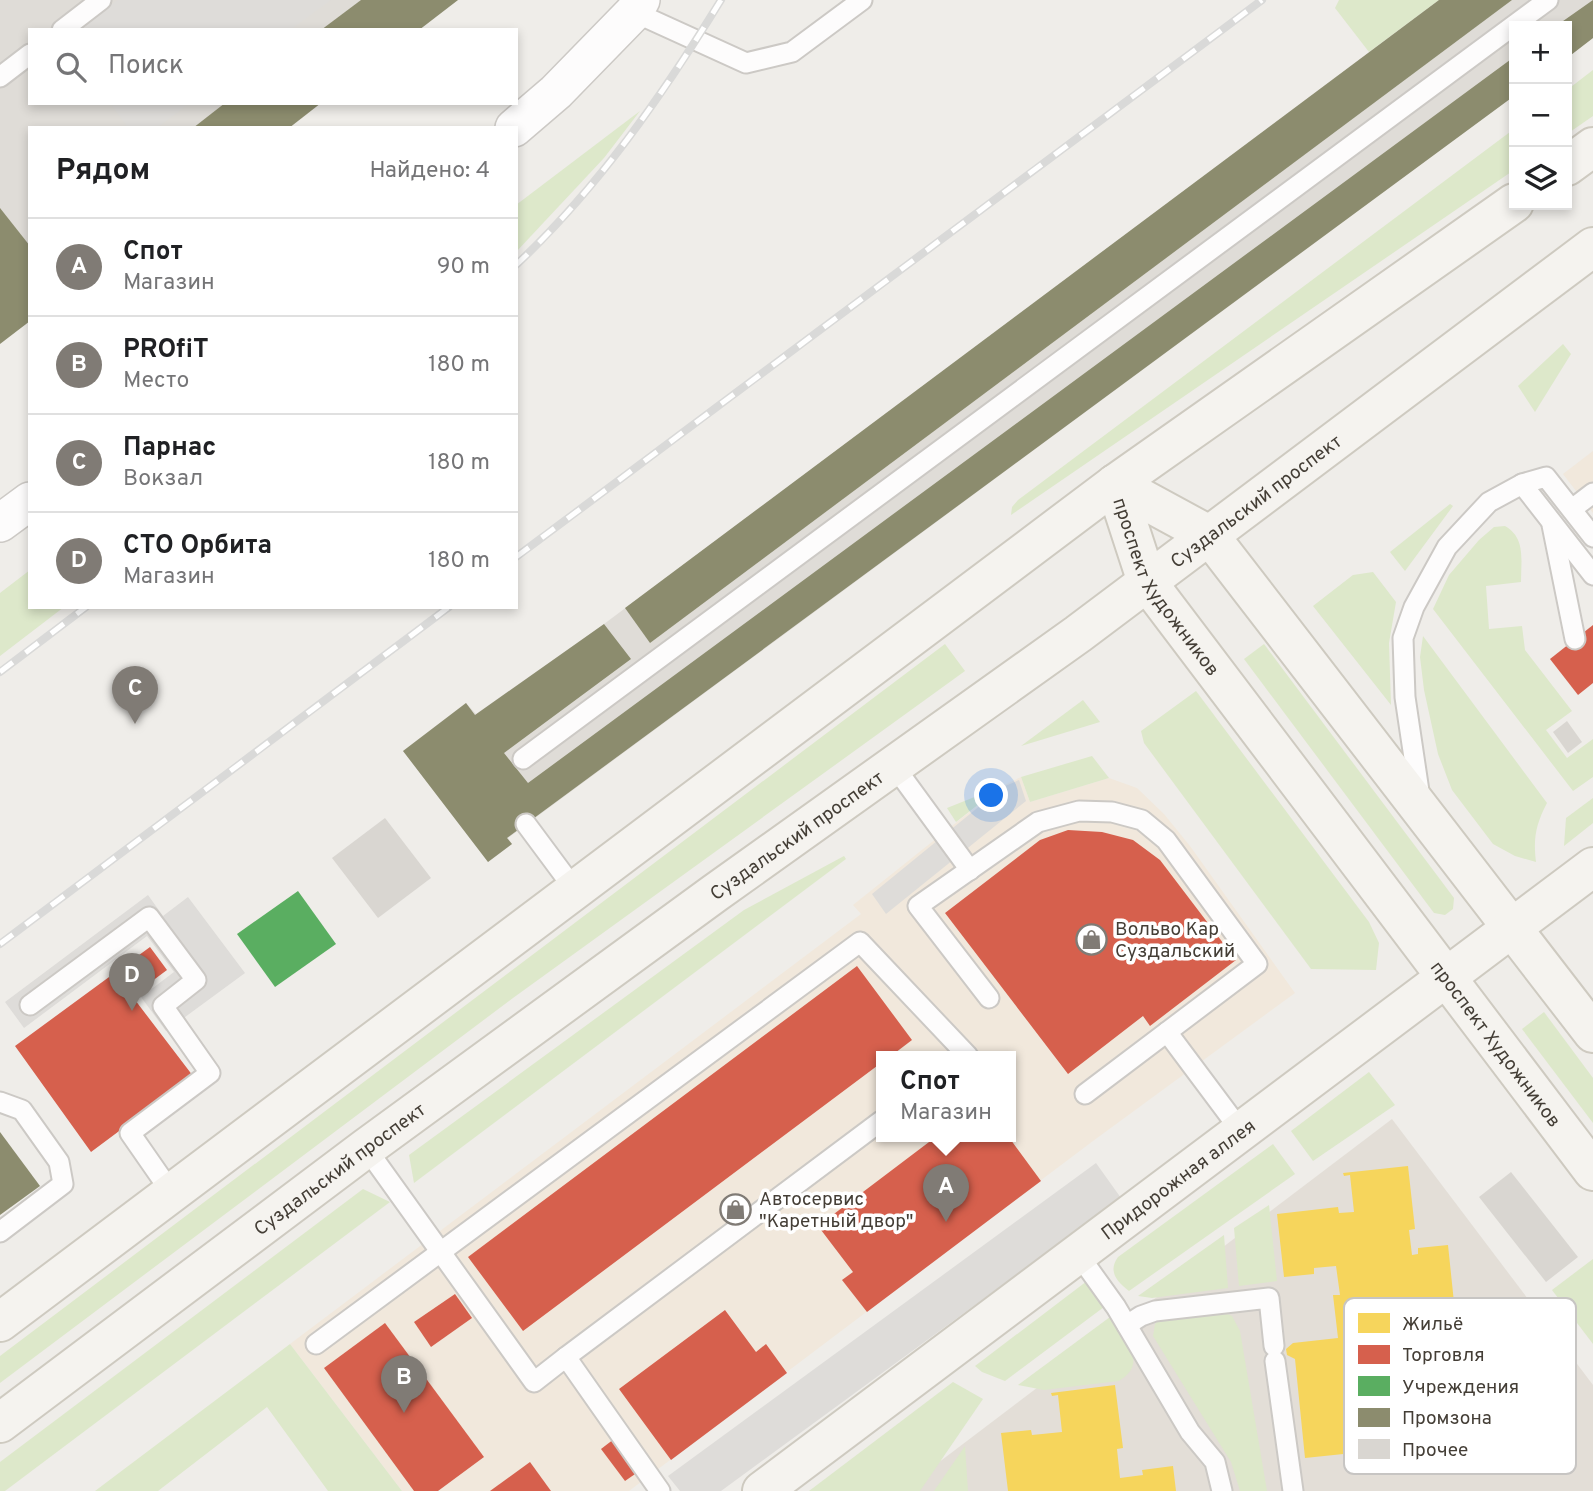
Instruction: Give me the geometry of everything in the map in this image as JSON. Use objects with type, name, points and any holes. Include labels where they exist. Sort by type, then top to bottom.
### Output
[{"type":"main road","points":[[1572,162],[1593,147]]},
{"type":"main road","points":[[0,1322],[1115,484],[1509,207]]},
{"type":"main road","name":"Суздальский проспект","points":[[0,1423],[366,1148],[1147,582],[1593,247]]},
{"type":"main road","name":"проспект Художников","points":[[1115,484],[1209,535],[1593,1033]]},
{"type":"main road","name":"проспект Художников","points":[[1115,484],[1147,582],[1593,1171]]},
{"type":"main road","name":"Придорожная аллея","points":[[762,1491],[1593,867]]},
{"type":"street","points":[[516,126],[556,92],[638,6]]},
{"type":"street","points":[[0,523],[28,502]]},
{"type":"lane","points":[[65,28],[101,0]]},
{"type":"lane","points":[[638,6],[746,63],[792,52],[862,0]]},
{"type":"lane","points":[[523,759],[1548,0]]},
{"type":"lane","points":[[4,65],[28,55]]},
{"type":"lane","points":[[1422,813],[1405,697],[1403,638],[1414,607],[1447,547],[1489,502],[1522,484],[1546,477],[1593,537]]},
{"type":"lane","points":[[1522,484],[1593,575]]},
{"type":"lane","points":[[1572,509],[1593,493]]},
{"type":"lane","points":[[1551,521],[1575,639]]},
{"type":"lane","points":[[894,766],[970,870]]},
{"type":"lane","points":[[989,998],[918,906],[1038,822],[1079,811],[1112,812],[1142,820],[1166,840],[1257,964],[1085,1094]]},
{"type":"lane","points":[[526,824],[575,890]]},
{"type":"lane","points":[[30,1005],[149,917],[196,980],[163,1006],[210,1073],[130,1133],[171,1192]]},
{"type":"lane","points":[[316,1344],[860,942],[963,1051]]},
{"type":"lane","points":[[1167,1032],[1241,1131]]},
{"type":"lane","points":[[0,1102],[22,1110],[59,1162],[63,1184],[0,1232]]},
{"type":"lane","points":[[366,1148],[534,1382],[876,1125]]},
{"type":"lane","points":[[1078,1254],[1128,1325],[1190,1432],[1215,1462],[1222,1491]]},
{"type":"lane","points":[[1128,1325],[1155,1311],[1269,1298],[1293,1491]]},
{"type":"lane","points":[[566,1357],[660,1491]]},
{"type":"shaded area","points":[[0,0],[458,0],[422,28],[28,28],[28,105],[318,105],[292,126],[28,126],[28,322],[0,343]]},
{"type":"shaded area","points":[[118,0],[331,0],[293,28],[80,28]]},
{"type":"shaded area","points":[[1439,0],[1593,0],[1593,38],[1572,54],[1572,21],[1509,21],[1509,100],[508,838],[512,844],[488,862],[403,751],[466,703],[476,714],[604,624]]},
{"type":"shaded area","points":[[111,105],[187,105],[160,126],[127,126]]},
{"type":"shaded area","points":[[1593,451],[1593,513],[1563,474]]},
{"type":"shaded area","name":"Автосервис \"Каретный двор\"","points":[[1021,777],[1030,802],[1109,778],[1137,788],[1164,814],[1295,993],[1093,1141],[629,1491],[402,1491],[290,1344],[861,914],[853,905],[1002,786]]},
{"type":"shaded area","points":[[1019,780],[1026,801],[886,914],[872,894],[1003,787]]},
{"type":"shaded area","points":[[148,895],[163,916],[188,897],[245,973],[166,1031],[141,997],[174,972],[147,936],[24,1028],[5,1002]]},
{"type":"shaded area","points":[[1392,1119],[1527,1298],[1344,1298],[1344,1474],[1576,1474],[1576,1363],[1593,1385],[1593,1491],[901,1491]]},
{"type":"shaded area","points":[[1096,1163],[1121,1198],[721,1491],[680,1491],[668,1476]]},
{"type":"green space","points":[[1339,0],[1439,0],[1369,52],[1335,8]]},
{"type":"green space","points":[[1593,70],[1593,116],[1572,131],[1572,86]]},
{"type":"green space","points":[[640,111],[604,158],[518,250],[518,203]]},
{"type":"green space","points":[[1509,133],[1509,173],[1011,515],[1012,507]]},
{"type":"green space","points":[[1563,344],[1571,354],[1535,412],[1518,386]]},
{"type":"green space","points":[[1450,504],[1453,506],[1405,571],[1390,552]]},
{"type":"green space","points":[[1505,526],[1512,531],[1519,543],[1521,582],[1486,586],[1489,629],[1522,626],[1525,650],[1572,711],[1546,730],[1567,758],[1593,739],[1593,777],[1573,791],[1433,609],[1449,575],[1479,540],[1494,527]]},
{"type":"green space","points":[[28,572],[28,609],[61,609],[0,656],[0,593]]},
{"type":"green space","points":[[1373,572],[1396,602],[1389,643],[1391,705],[1313,606],[1353,575]]},
{"type":"green space","points":[[1423,636],[1547,803],[1536,831],[1536,862],[1515,856],[1493,844],[1452,790],[1438,754],[1424,690],[1420,657]]},
{"type":"green space","points":[[945,644],[965,671],[513,998],[0,1383],[0,1356]]},
{"type":"green space","points":[[1264,644],[1454,898],[1453,909],[1445,915],[1434,913],[1244,659]]},
{"type":"green space","points":[[1196,691],[1369,922],[1379,943],[1376,970],[1311,969],[1144,743],[1141,731]]},
{"type":"green space","points":[[1083,700],[1100,722],[1021,746]]},
{"type":"green space","points":[[1092,756],[1109,778],[1030,802],[1021,777]]},
{"type":"green space","points":[[1002,786],[956,822],[947,808]]},
{"type":"green space","points":[[1593,798],[1593,823],[1564,846],[1566,818]]},
{"type":"green space","points":[[844,856],[846,859],[414,1183],[409,1155],[744,910]]},
{"type":"green space","points":[[1544,1012],[1593,1078],[1593,1123],[1522,1029]]},
{"type":"green space","points":[[1369,1072],[1395,1105],[1313,1161],[1291,1131]]},
{"type":"green space","points":[[1273,1144],[1295,1174],[1129,1291],[1120,1283],[1114,1271],[1118,1257]]},
{"type":"green space","points":[[363,1189],[390,1202],[5,1491],[0,1491],[0,1462]]},
{"type":"green space","points":[[1269,1205],[1277,1281],[1239,1286],[1234,1228]]},
{"type":"green space","points":[[1224,1235],[1228,1288],[1152,1298],[1138,1296]]},
{"type":"green space","points":[[1593,1259],[1593,1344],[1576,1322],[1576,1298],[1558,1298],[1552,1290]]},
{"type":"green space","points":[[1087,1281],[1104,1307],[1005,1381],[982,1372],[975,1366]]},
{"type":"green space","points":[[1225,1313],[1232,1316],[1240,1331],[1267,1491],[1240,1491],[1231,1462],[1153,1336],[1155,1324],[1160,1319]]},
{"type":"green space","points":[[1110,1317],[1133,1355],[1129,1373],[1119,1381],[1044,1390],[1018,1385]]},
{"type":"green space","points":[[290,1344],[402,1491],[328,1491],[267,1407],[158,1491],[95,1491]]},
{"type":"green space","points":[[953,1382],[983,1399],[920,1491],[809,1491]]},
{"type":"green space","points":[[965,1446],[968,1491],[934,1491]]},
{"type":"building: Жильё","points":[[1408,1166],[1415,1229],[1409,1230],[1412,1255],[1418,1254],[1418,1248],[1448,1245],[1454,1298],[1344,1298],[1344,1454],[1305,1458],[1295,1359],[1287,1355],[1286,1349],[1293,1343],[1338,1338],[1333,1295],[1340,1295],[1336,1266],[1314,1268],[1314,1274],[1284,1277],[1277,1214],[1338,1207],[1339,1213],[1354,1212],[1350,1175],[1344,1176],[1343,1173]]},
{"type":"building: Жильё","points":[[1115,1385],[1123,1448],[1117,1449],[1120,1478],[1143,1475],[1142,1470],[1173,1466],[1176,1491],[1008,1491],[1001,1433],[1031,1430],[1032,1435],[1062,1432],[1058,1395],[1052,1396],[1051,1393]]},
{"type":"building: Торговля","points":[[1593,625],[1593,683],[1578,695],[1550,659]]},
{"type":"building: Торговля","points":[[1068,830],[1102,832],[1133,840],[1160,860],[1236,960],[1150,1026],[1143,1016],[1068,1074],[945,913],[1040,840]]},
{"type":"building: Торговля","points":[[150,947],[167,970],[132,996],[193,1076],[91,1152],[15,1046]]},
{"type":"building: Торговля","points":[[857,966],[912,1040],[898,1051],[876,1051],[876,1067],[523,1331],[468,1257]]},
{"type":"building: Торговля","points":[[929,1142],[1012,1142],[1041,1181],[867,1312],[842,1280],[853,1272],[818,1226]]},
{"type":"building: Торговля","points":[[455,1294],[472,1318],[431,1347],[414,1322]]},
{"type":"building: Торговля","points":[[725,1310],[756,1352],[766,1344],[787,1373],[671,1460],[619,1389]]},
{"type":"building: Торговля","points":[[385,1323],[484,1457],[438,1491],[414,1491],[324,1368]]},
{"type":"building: Торговля","points":[[614,1439],[638,1472],[625,1481],[601,1449]]},
{"type":"building: Торговля","points":[[530,1462],[551,1491],[490,1491]]},
{"type":"building: Учреждения","points":[[298,891],[336,944],[275,987],[237,934]]},
{"type":"building: Промзона","points":[[361,0],[458,0],[422,28],[324,28]]},
{"type":"building: Промзона","points":[[1439,0],[1512,0],[650,643],[625,608]]},
{"type":"building: Промзона","points":[[1593,0],[1593,38],[1572,54],[1572,21],[1563,21]]},
{"type":"building: Промзона","points":[[1509,61],[1509,100],[507,838],[512,844],[488,862],[403,751],[466,703],[475,715],[604,624],[631,659],[504,753],[528,783]]},
{"type":"building: Промзона","points":[[222,105],[318,105],[292,126],[196,126]]},
{"type":"building: Промзона","points":[[0,208],[28,243],[28,323],[0,344]]},
{"type":"building: Промзона","points":[[0,1132],[40,1186],[0,1215]]},
{"type":"building: Прочее","points":[[1567,721],[1582,742],[1568,753],[1553,732]]},
{"type":"building: Прочее","points":[[385,818],[431,878],[378,918],[332,858]]},
{"type":"building: Прочее","points":[[1511,1172],[1578,1257],[1546,1282],[1479,1197]]},
{"type":"railway","points":[[518,263],[574,205],[627,140],[676,71],[721,0]]},
{"type":"railway","points":[[518,556],[1262,0]]},
{"type":"railway","points":[[0,672],[83,609]]},
{"type":"railway","points":[[0,944],[446,609]]},
{"type":"place","name":"Парнас","points":[[135,724]]},
{"type":"place","name":"Вольво Кар Суздальский","points":[[1092,939]]},
{"type":"place","name":"СТО Орбита","points":[[132,1011]]},
{"type":"place","name":"Автосервис \"Каретный двор\"","points":[[736,1209]]},
{"type":"place","name":"Спот","points":[[946,1222]]},
{"type":"place","name":"PROfiT","points":[[404,1413]]}]
